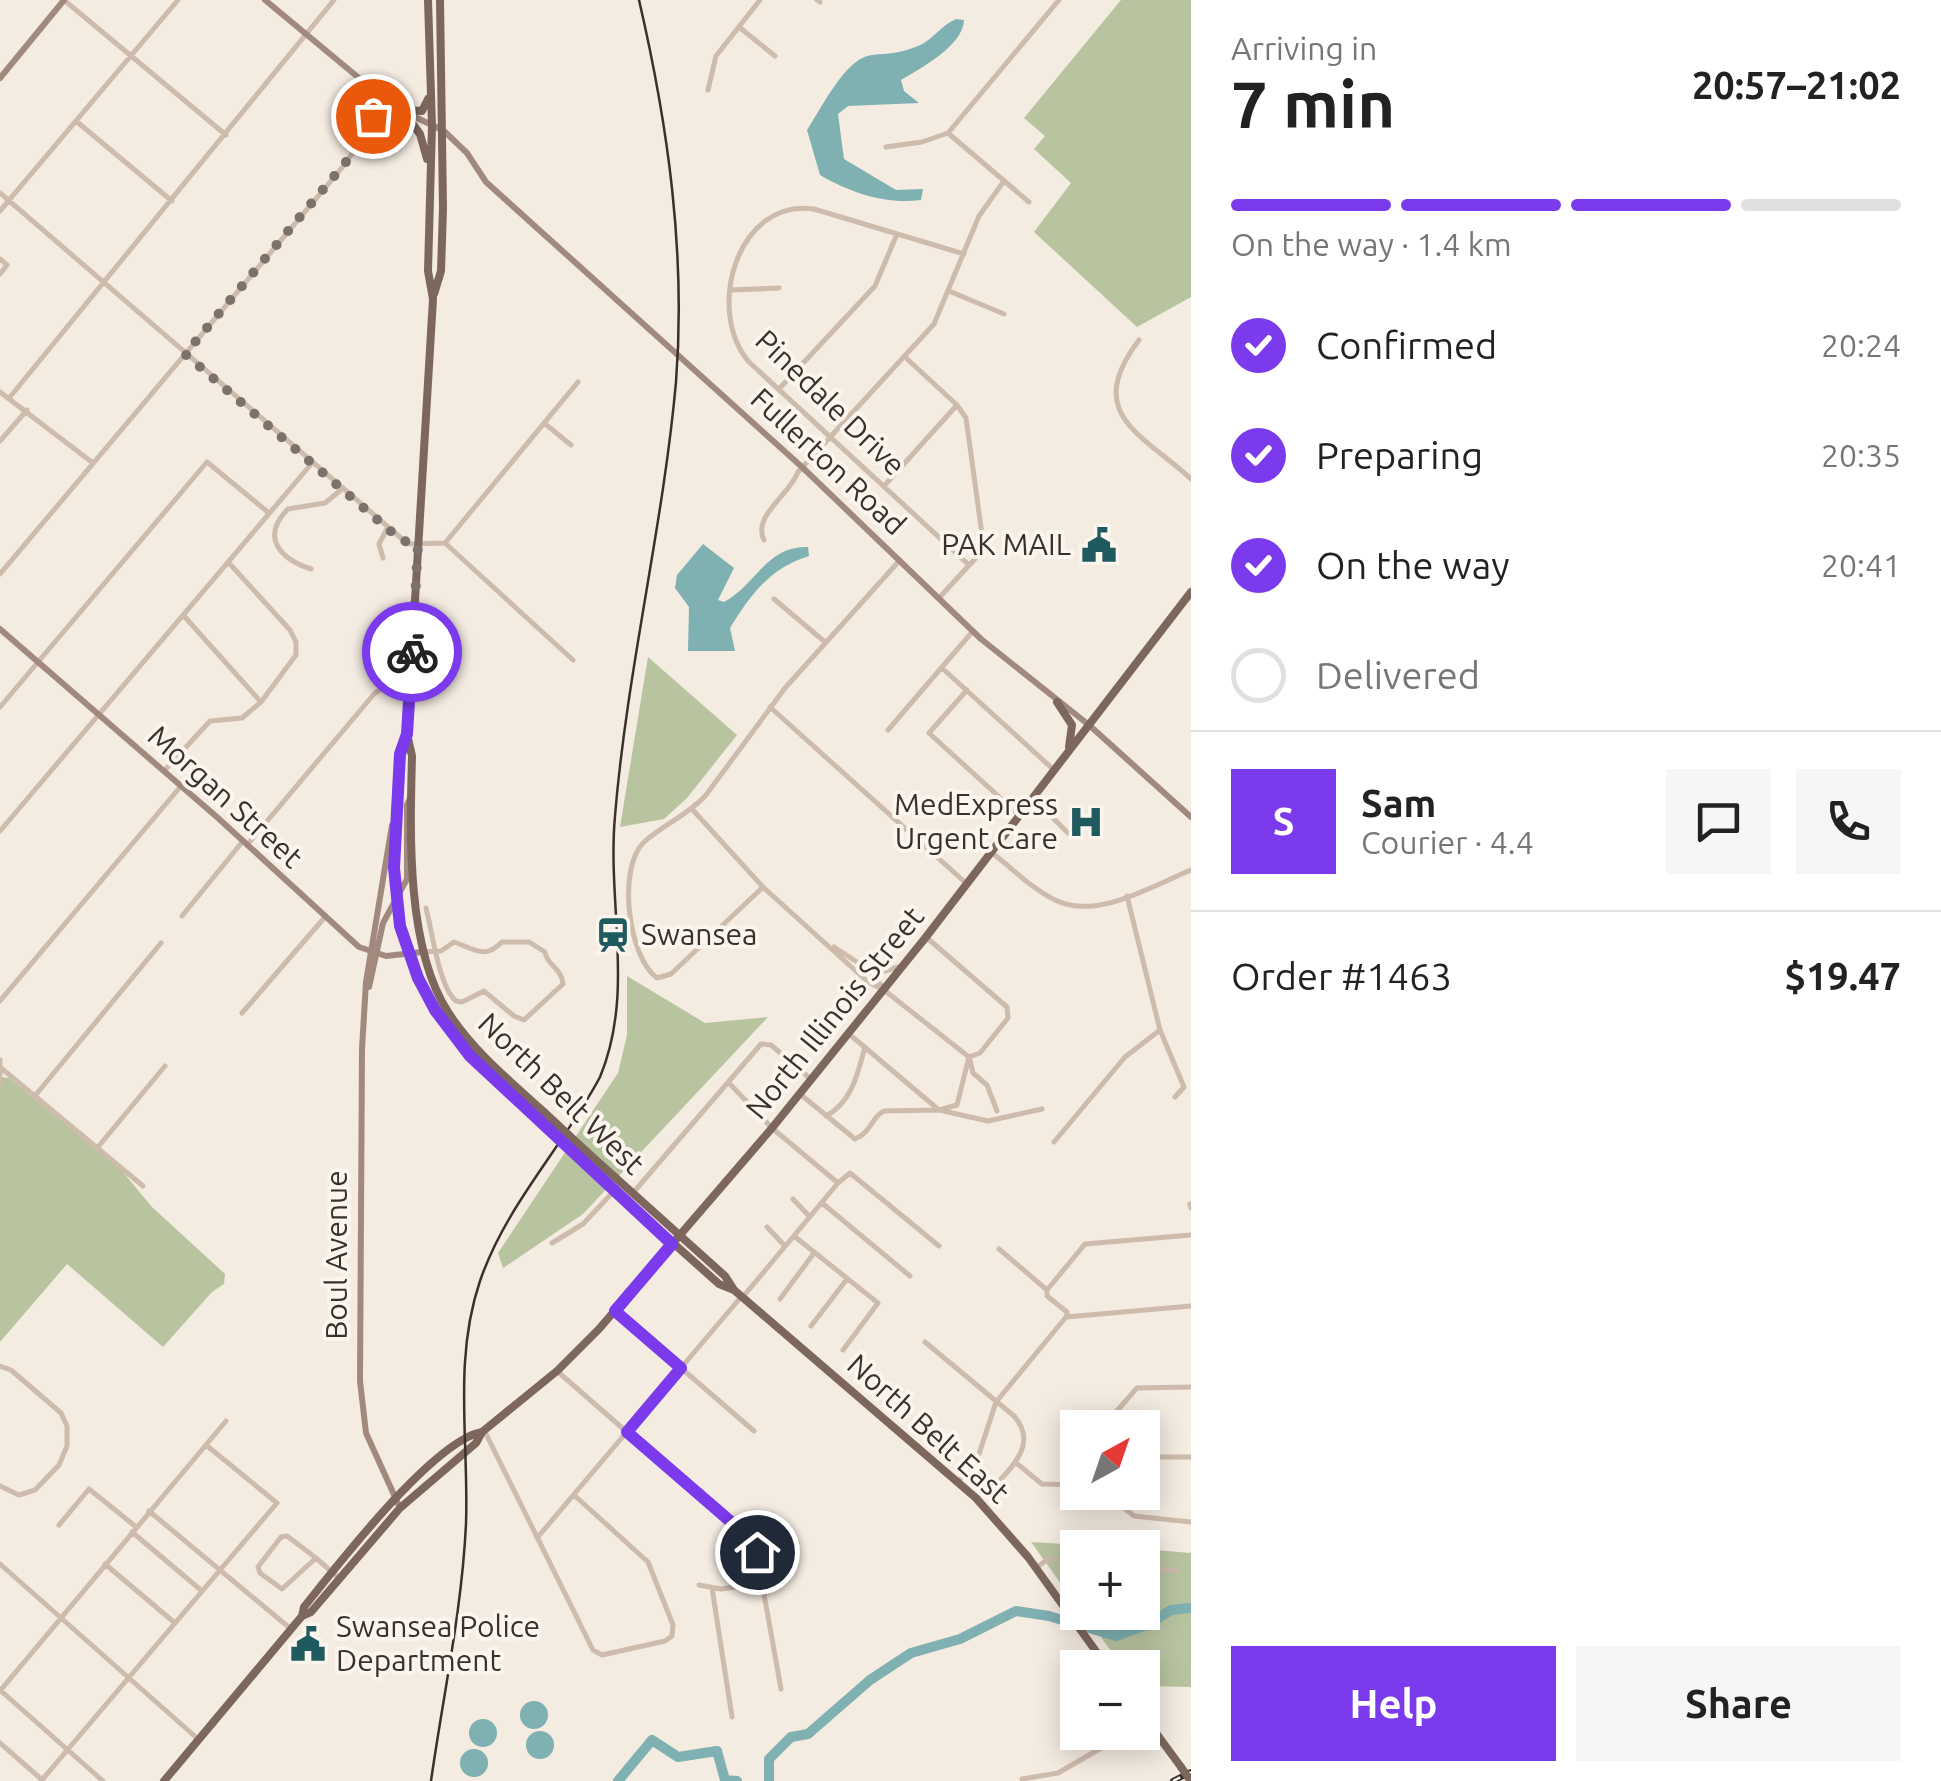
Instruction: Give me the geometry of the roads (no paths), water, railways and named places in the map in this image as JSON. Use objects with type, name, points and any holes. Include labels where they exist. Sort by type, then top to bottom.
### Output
[{"type":"main road","name":"North Belt West","points":[[428,0],[432,126],[428,271],[433,299]]},
{"type":"main road","name":"North Belt West","points":[[440,0],[444,131],[441,271],[433,299],[407,734],[412,756],[416,918],[434,986],[454,1021],[540,1116]]},
{"type":"main road","points":[[402,110],[426,108],[431,85]]},
{"type":"main road","points":[[402,110],[420,134],[431,172]]},
{"type":"main road","name":"North Illinois Street","points":[[164,1781],[302,1616],[304,1607],[400,1508],[476,1442],[483,1431],[557,1371],[615,1311],[772,1128],[926,938],[1191,592]]},
{"type":"main road","points":[[1058,702],[1072,724],[1066,754]]},
{"type":"main road","name":"North Belt West","points":[[407,734],[400,754],[396,805],[396,900],[409,955],[435,1010],[454,1038],[584,1156],[632,1194],[675,1240]]},
{"type":"main road","name":"North Belt West","points":[[584,1156],[614,1191],[675,1240]]},
{"type":"main road","name":"North Belt East","points":[[675,1240],[725,1276],[739,1295],[959,1481],[1009,1534],[1095,1650]]},
{"type":"main road","name":"North Illinois Street","points":[[336,1576],[395,1499],[449,1451],[470,1435],[483,1431]]},
{"type":"main road","points":[[1160,1740],[1191,1780]]},
{"type":"street","points":[[0,78],[64,0],[226,135]]},
{"type":"street","points":[[0,212],[178,0]]},
{"type":"street","points":[[265,0],[377,93],[444,131]]},
{"type":"street","points":[[10,397],[334,0]]},
{"type":"street","points":[[708,90],[716,56],[760,0]]},
{"type":"street","points":[[886,147],[922,142],[948,133],[1059,0]]},
{"type":"street","points":[[739,28],[776,56]]},
{"type":"street","points":[[0,574],[362,142],[377,93]]},
{"type":"street","points":[[76,120],[172,202]]},
{"type":"street","name":"Fullerton Road","points":[[444,131],[467,153],[495,191],[802,468],[973,631],[1089,725],[1191,817]]},
{"type":"street","points":[[948,133],[1028,202]]},
{"type":"street","points":[[764,540],[761,524],[792,488],[802,468],[934,324],[983,207],[1004,180]]},
{"type":"street","points":[[0,193],[401,540],[418,545],[445,544],[572,660]]},
{"type":"street","name":"Pinedale Drive","points":[[964,254],[800,207],[776,212],[758,227],[739,253],[731,275],[731,290],[734,342],[749,362],[970,565]]},
{"type":"street","points":[[779,389],[875,286],[896,234]]},
{"type":"street","points":[[0,259],[7,265],[0,274]]},
{"type":"street","points":[[731,290],[779,288]]},
{"type":"street","points":[[949,291],[1004,314]]},
{"type":"street","points":[[1138,340],[1118,372],[1117,406],[1132,432],[1191,477]]},
{"type":"street","points":[[905,357],[957,405],[968,424],[984,549],[939,598]]},
{"type":"street","points":[[445,544],[578,382]]},
{"type":"street","points":[[0,392],[92,463]]},
{"type":"street","points":[[884,486],[957,405]]},
{"type":"street","points":[[0,442],[27,410]]},
{"type":"street","points":[[544,423],[571,445]]},
{"type":"street","points":[[0,707],[207,462],[270,514]]},
{"type":"street","points":[[0,831],[312,462]]},
{"type":"street","points":[[311,569],[296,564],[277,545],[276,526],[288,509],[325,502],[342,489]]},
{"type":"street","points":[[383,558],[379,544],[388,527]]},
{"type":"street","points":[[763,886],[671,974],[661,979],[653,976],[640,958],[633,940],[630,876],[638,851],[692,810],[770,707],[900,560]]},
{"type":"street","points":[[164,771],[210,721],[242,718],[261,702],[291,667],[296,655],[296,642],[229,562]]},
{"type":"street","points":[[774,599],[825,642]]},
{"type":"street","points":[[184,616],[261,702]]},
{"type":"street","name":"Morgan Street","points":[[0,629],[352,941],[373,954]]},
{"type":"street","points":[[888,730],[973,631]]},
{"type":"street","points":[[942,668],[1054,771]]},
{"type":"street","points":[[182,916],[374,694],[392,681],[410,679]]},
{"type":"street","points":[[966,690],[928,734],[1020,816]]},
{"type":"street","points":[[770,707],[967,884]]},
{"type":"street","points":[[0,1001],[181,786]]},
{"type":"street","name":"Boul Avenue","points":[[373,954],[382,923],[406,880],[407,805],[412,795]]},
{"type":"street","points":[[1033,798],[1068,833]]},
{"type":"street","name":"Boul Avenue","points":[[396,805],[374,936],[360,1088],[360,1396],[370,1446],[400,1508]]},
{"type":"street","points":[[692,810],[763,886],[868,982],[884,990],[970,1057],[973,1074],[987,1086],[997,1110]]},
{"type":"street","points":[[992,852],[1041,891],[1068,905],[1093,906],[1191,870]]},
{"type":"street","points":[[1127,896],[1160,1030],[1184,1087],[1176,1097]]},
{"type":"street","points":[[373,954],[409,955],[436,949],[441,951],[454,942],[485,954],[502,942],[529,942],[545,952],[546,959],[562,974],[563,984],[532,1014],[519,1020],[484,991],[462,1002],[450,997],[436,949],[426,908]]},
{"type":"street","points":[[242,1013],[326,917]]},
{"type":"street","points":[[352,941],[374,936]]},
{"type":"street","points":[[926,938],[1010,1013],[980,1053],[970,1057]]},
{"type":"street","points":[[34,1096],[161,942]]},
{"type":"street","points":[[830,945],[872,975],[884,990]]},
{"type":"street","points":[[872,975],[885,974],[905,964]]},
{"type":"street","points":[[1054,1142],[1125,1057],[1160,1030]]},
{"type":"street","points":[[849,1034],[938,1110],[988,1120],[1042,1109]]},
{"type":"street","points":[[632,1194],[760,1044],[766,1042],[812,1080]]},
{"type":"street","points":[[826,1116],[840,1105],[855,1083],[865,1046]]},
{"type":"street","points":[[800,1094],[856,1139],[866,1134],[884,1112],[938,1110],[957,1105],[970,1057]]},
{"type":"street","points":[[0,1060],[0,1085]]},
{"type":"street","points":[[98,1147],[165,1066]]},
{"type":"street","points":[[2,1068],[142,1186]]},
{"type":"street","points":[[728,1082],[772,1128],[838,1183]]},
{"type":"street","points":[[537,1538],[739,1295],[850,1173],[939,1246]]},
{"type":"street","points":[[552,1243],[583,1224],[614,1191]]},
{"type":"street","points":[[793,1199],[810,1216]]},
{"type":"street","points":[[822,1203],[910,1276]]},
{"type":"street","points":[[766,1228],[784,1245]]},
{"type":"street","points":[[959,1481],[979,1454],[996,1402],[1066,1316],[1067,1312],[1047,1296],[1047,1290],[1085,1244],[1191,1234]]},
{"type":"street","points":[[794,1236],[878,1303],[843,1350]]},
{"type":"street","points":[[999,1249],[1047,1290]]},
{"type":"street","points":[[780,1298],[814,1253]]},
{"type":"street","points":[[810,1326],[847,1279]]},
{"type":"street","points":[[1066,1316],[1191,1306]]},
{"type":"street","points":[[615,1311],[754,1430]]},
{"type":"street","points":[[925,1342],[1014,1416],[1026,1435],[1015,1462],[991,1490]]},
{"type":"street","points":[[0,1366],[11,1370],[61,1413],[67,1432],[64,1459],[34,1490],[19,1495],[0,1486]]},
{"type":"street","points":[[557,1371],[755,1544],[782,1689]]},
{"type":"street","points":[[1117,1410],[1136,1388],[1191,1387]]},
{"type":"street","points":[[103,1781],[0,1691],[226,1421]]},
{"type":"street","points":[[483,1431],[593,1650],[602,1655],[665,1641],[672,1636],[673,1625],[648,1562],[574,1496]]},
{"type":"street","points":[[0,1744],[42,1781],[277,1503],[206,1444]]},
{"type":"street","points":[[1160,1457],[1191,1457]]},
{"type":"street","points":[[1015,1462],[1042,1484],[1060,1484]]},
{"type":"street","points":[[59,1525],[89,1489],[202,1591]]},
{"type":"street","points":[[1126,1510],[1134,1516],[1191,1522]]},
{"type":"street","points":[[149,1511],[291,1628]]},
{"type":"street","points":[[316,1558],[282,1589],[260,1573],[258,1567],[281,1538],[287,1536],[316,1558],[336,1576]]},
{"type":"street","points":[[1036,1568],[1060,1557]]},
{"type":"street","points":[[0,1564],[198,1739]]},
{"type":"street","points":[[104,1564],[175,1622]]},
{"type":"street","points":[[1160,1570],[1177,1571]]},
{"type":"street","points":[[698,1584],[712,1588],[764,1584]]},
{"type":"street","points":[[712,1588],[732,1717]]},
{"type":"street","points":[[1022,1779],[1058,1773],[1098,1750]]},
{"type":"water","points":[[956,19],[964,20],[957,39],[901,80],[904,91],[919,103],[848,106],[838,114],[844,159],[896,190],[923,189],[921,200],[868,196],[820,175],[807,130],[844,74],[862,58],[918,46]]},
{"type":"water","points":[[703,544],[734,568],[718,600],[724,602],[782,552],[808,547],[809,556],[772,575],[746,604],[730,628],[735,651],[688,651],[689,607],[675,588],[677,575]]},
{"type":"water","points":[[534,1701],[544,1705],[548,1715],[544,1725],[534,1729],[524,1725],[520,1715],[524,1705]]},
{"type":"water","points":[[483,1719],[493,1723],[497,1733],[493,1743],[483,1747],[473,1743],[469,1733],[473,1723]]},
{"type":"water","points":[[540,1731],[550,1735],[554,1745],[550,1755],[540,1759],[530,1755],[526,1745],[530,1735]]},
{"type":"water","points":[[474,1749],[484,1753],[488,1763],[484,1773],[474,1777],[464,1773],[460,1763],[464,1753]]},
{"type":"waterway","points":[[769,1781],[769,1759],[791,1737],[808,1734],[870,1680],[911,1653],[960,1639],[1016,1611],[1049,1616],[1116,1636],[1149,1624],[1171,1610],[1191,1608]]},
{"type":"waterway","points":[[618,1781],[652,1740],[678,1757],[717,1751],[725,1780],[737,1781]]},
{"type":"tram line","points":[[431,1781],[464,1556],[464,1371],[472,1311],[480,1281],[505,1227],[600,1077],[616,1013],[615,816],[628,707],[663,490],[678,334],[679,285],[672,190],[639,0]]},
{"type":"railway","points":[[1173,1781],[1191,1772]]},
{"type":"place","name":"PAK MAIL","points":[[1099,545]]},
{"type":"place","name":"MedExpress Urgent Care","points":[[1086,822]]},
{"type":"place","name":"Swansea","points":[[613,935]]},
{"type":"place","name":"Swansea Police Department","points":[[308,1644]]}]
